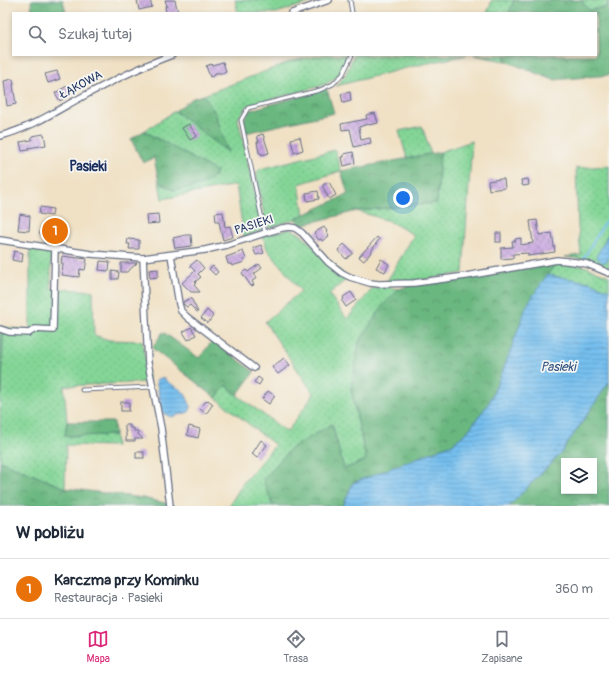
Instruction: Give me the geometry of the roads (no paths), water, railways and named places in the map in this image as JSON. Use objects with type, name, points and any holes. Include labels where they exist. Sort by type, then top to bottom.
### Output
[{"type":"street","points":[[295,12],[328,0]]},
{"type":"street","name":"ŁĄKOWA","points":[[0,136],[30,125],[126,74],[170,56]]},
{"type":"street","name":"PASIEKI","points":[[0,240],[97,254],[143,258],[205,250],[227,245],[266,232],[290,227],[295,228],[302,233],[328,262],[338,270],[370,283],[414,283],[557,260],[587,264],[609,273]]},
{"type":"street","points":[[0,329],[9,332],[29,333],[35,329],[53,330],[55,248]]},
{"type":"street","points":[[171,255],[181,311],[254,368]]},
{"type":"street","points":[[143,258],[148,363],[160,428],[170,506]]},
{"type":"lane","points":[[350,0],[352,12]]},
{"type":"lane","points":[[266,232],[241,120],[248,108],[320,90],[333,84],[343,74],[352,56]]},
{"type":"lane","points":[[82,390],[152,387]]},
{"type":"water","points":[[609,233],[609,259],[603,263],[596,257]]},
{"type":"water","name":"Pasieki","points":[[547,275],[589,282],[609,290],[609,382],[561,453],[509,506],[343,506],[353,483],[453,444],[468,431],[489,403],[504,368],[527,305]]},
{"type":"water","points":[[161,378],[165,379],[185,394],[191,407],[189,412],[171,417],[163,413],[156,380]]},
{"type":"waterway","points":[[584,258],[609,215]]},
{"type":"place","name":"Karczma przy Kominku","points":[[55,231]]},
{"type":"district","name":"Pasieki","points":[[88,166]]}]
